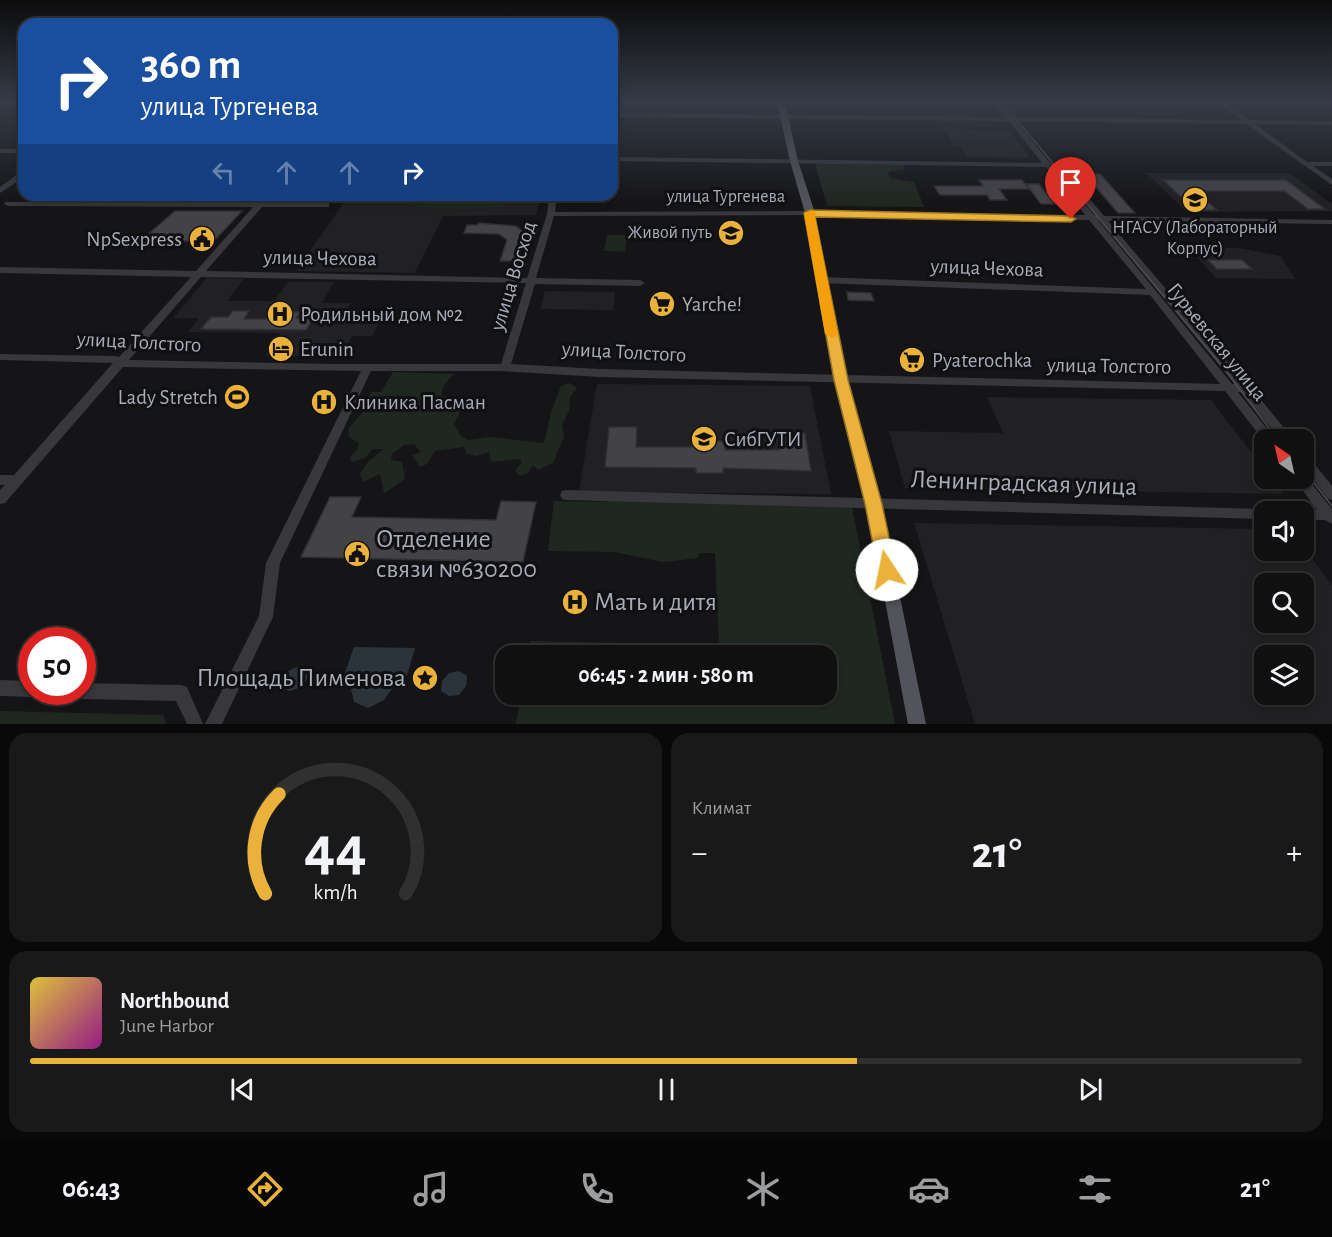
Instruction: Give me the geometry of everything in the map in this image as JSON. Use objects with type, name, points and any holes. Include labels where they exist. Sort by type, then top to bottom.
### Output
[{"type":"main road","points":[[789,136],[810,213],[841,380],[874,504],[917,724]]},
{"type":"street","name":"Гурьевская улица","points":[[1025,136],[1104,220],[1279,429]]},
{"type":"street","points":[[1267,136],[1332,183]]},
{"type":"street","points":[[0,156],[4,151]]},
{"type":"street","points":[[618,159],[1052,165]]},
{"type":"street","points":[[1305,164],[1332,164]]},
{"type":"street","name":"Гурьевская улица","points":[[1052,165],[1262,429]]},
{"type":"street","points":[[0,182],[18,170]]},
{"type":"street","points":[[0,191],[18,178]]},
{"type":"street","points":[[0,499],[263,201]]},
{"type":"street","name":"улица Восход","points":[[505,367],[551,214],[552,201]]},
{"type":"street","points":[[8,204],[326,205]]},
{"type":"street","name":"улица Тургенева","points":[[551,214],[810,213],[1104,220],[1332,222]]},
{"type":"street","name":"улица Чехова","points":[[0,270],[640,283]]},
{"type":"street","name":"улица Чехова","points":[[821,280],[1153,292]]},
{"type":"street","name":"улица Толстого","points":[[0,357],[114,359],[120,363],[505,367],[600,373],[841,380],[1247,388]]},
{"type":"street","points":[[213,724],[266,617],[273,563],[368,367]]},
{"type":"street","points":[[1314,472],[1332,495]]},
{"type":"street","points":[[0,480],[17,480]]},
{"type":"street","points":[[1309,489],[1331,517]]},
{"type":"street","name":"Ленинградская улица","points":[[566,495],[1254,514]]},
{"type":"street","points":[[1314,515],[1331,517]]},
{"type":"street","points":[[0,688],[18,689]]},
{"type":"street","points":[[96,691],[181,693],[195,724]]},
{"type":"shaded area","points":[[948,136],[1014,136],[1030,158],[967,157],[961,147],[954,146]]},
{"type":"shaded area","points":[[815,164],[903,165],[906,169],[888,172],[890,178],[914,182],[924,207],[827,206]]},
{"type":"shaded area","points":[[1146,173],[1289,173],[1332,204],[1332,211],[1187,212]]},
{"type":"shaded area","points":[[345,201],[540,201],[536,215],[443,216],[415,273],[296,271]]},
{"type":"shaded area","points":[[409,201],[515,201],[504,207],[488,208],[437,209],[408,205]]},
{"type":"shaded area","points":[[607,235],[627,235],[625,252],[604,251]]},
{"type":"shaded area","points":[[1189,248],[1238,248],[1281,256],[1295,279],[1216,278]]},
{"type":"shaded area","name":"Родильный дом №2","points":[[207,278],[244,279],[227,301],[274,301],[288,282],[334,282],[322,303],[351,303],[347,310],[385,311],[372,336],[352,336],[342,356],[265,356],[280,333],[188,332],[199,318],[173,318]]},
{"type":"shaded area","points":[[545,291],[615,292],[613,310],[540,309]]},
{"type":"shaded area","points":[[393,372],[454,374],[444,385],[441,396],[467,398],[454,424],[461,436],[468,440],[491,437],[544,443],[551,412],[561,386],[570,383],[577,388],[570,397],[569,411],[562,425],[564,436],[553,463],[538,470],[533,465],[528,473],[519,476],[515,470],[521,464],[521,459],[491,462],[489,452],[476,456],[467,454],[464,447],[435,451],[427,464],[420,467],[412,455],[421,452],[414,444],[404,445],[392,454],[391,460],[402,462],[405,479],[384,493],[380,474],[363,482],[360,474],[369,461],[384,449],[373,449],[365,458],[352,462],[350,458],[357,450],[359,443],[349,437],[348,429],[369,405],[368,397],[372,392],[381,392]]},
{"type":"shaded area","name":"СибГУТИ","points":[[597,384],[810,386],[831,494],[579,492]]},
{"type":"shaded area","points":[[987,397],[1211,400],[1254,456],[1254,489],[1280,489],[1284,494],[905,488],[889,431],[1003,433]]},
{"type":"shaded area","points":[[630,498],[648,503],[657,500],[682,499],[686,503],[852,507],[895,724],[516,724],[519,705],[837,705],[837,645],[719,645],[715,553],[699,553],[698,558],[663,562],[614,552],[548,551],[554,501],[605,502]]},
{"type":"shaded area","points":[[914,523],[1254,529],[1254,561],[1314,561],[1332,586],[1332,724],[975,724]]},
{"type":"shaded area","points":[[530,641],[719,645],[529,645]]},
{"type":"shaded area","points":[[354,647],[415,648],[404,685],[394,686],[384,700],[368,708],[354,702],[350,685],[340,687]]},
{"type":"shaded area","points":[[303,666],[309,671],[305,683],[288,691],[281,685],[284,677],[291,669]]},
{"type":"shaded area","points":[[459,671],[467,676],[466,686],[459,695],[449,696],[441,691],[442,681],[449,673]]},
{"type":"shaded area","points":[[0,711],[163,715],[166,724],[0,724]]},
{"type":"building","points":[[1084,173],[1100,174],[1135,213],[1118,213]]},
{"type":"building","points":[[979,180],[1022,180],[1029,189],[999,189],[1007,200],[990,200],[987,195],[940,195],[934,186],[983,186]]},
{"type":"building","name":"НГАСУ (Лабораторный Корпус)","points":[[1163,180],[1286,180],[1325,209],[1308,209],[1284,191],[1195,191],[1217,210],[1195,210]]},
{"type":"building","points":[[1026,184],[1039,184],[1055,204],[1041,204]]},
{"type":"building","points":[[175,211],[242,211],[214,241],[150,241],[146,236]]},
{"type":"building","points":[[478,223],[516,226],[527,235],[516,261],[500,261],[507,240],[499,234],[464,233],[467,225],[478,225]]},
{"type":"building","points":[[1208,260],[1242,260],[1252,269],[1217,269]]},
{"type":"building","points":[[847,292],[871,293],[874,301],[848,300]]},
{"type":"building","name":"Родильный дом №2","points":[[233,311],[249,311],[244,319],[279,319],[284,312],[301,312],[296,318],[313,319],[306,330],[201,329],[211,317],[228,317]]},
{"type":"building","points":[[609,427],[637,427],[636,447],[692,447],[692,441],[725,441],[725,450],[779,450],[776,432],[805,433],[811,471],[723,468],[723,473],[696,473],[696,468],[605,467]]},
{"type":"building","points":[[330,497],[361,497],[352,517],[496,520],[501,501],[536,502],[523,562],[301,557]]},
{"type":"tram line","points":[[1030,136],[1222,366],[1270,429]]},
{"type":"tram line","points":[[1314,483],[1332,506]]},
{"type":"slow traffic","points":[[812,214],[810,213],[832,334]]},
{"type":"place","name":"НГАСУ (Лабораторный Корпус)","points":[[1195,200]]},
{"type":"place","name":"Живой путь","points":[[731,233]]},
{"type":"place","name":"NpSexpress","points":[[202,239]]},
{"type":"place","name":"Yarche!","points":[[662,304]]},
{"type":"place","name":"Родильный дом №2","points":[[280,314]]},
{"type":"place","name":"Erunin","points":[[281,349]]},
{"type":"place","name":"Pyaterochka","points":[[912,360]]},
{"type":"place","name":"Lady Stretch","points":[[237,397]]},
{"type":"place","name":"Клиника Пасман","points":[[324,402]]},
{"type":"place","name":"СибГУТИ","points":[[704,439]]},
{"type":"place","name":"Отделение связи №630200","points":[[357,554]]},
{"type":"place","name":"Мать и дитя","points":[[575,602]]},
{"type":"place","name":"Площадь Пименова","points":[[425,678]]},
{"type":"route","points":[[887,570],[874,504],[841,380],[810,213],[1071,219]]}]
